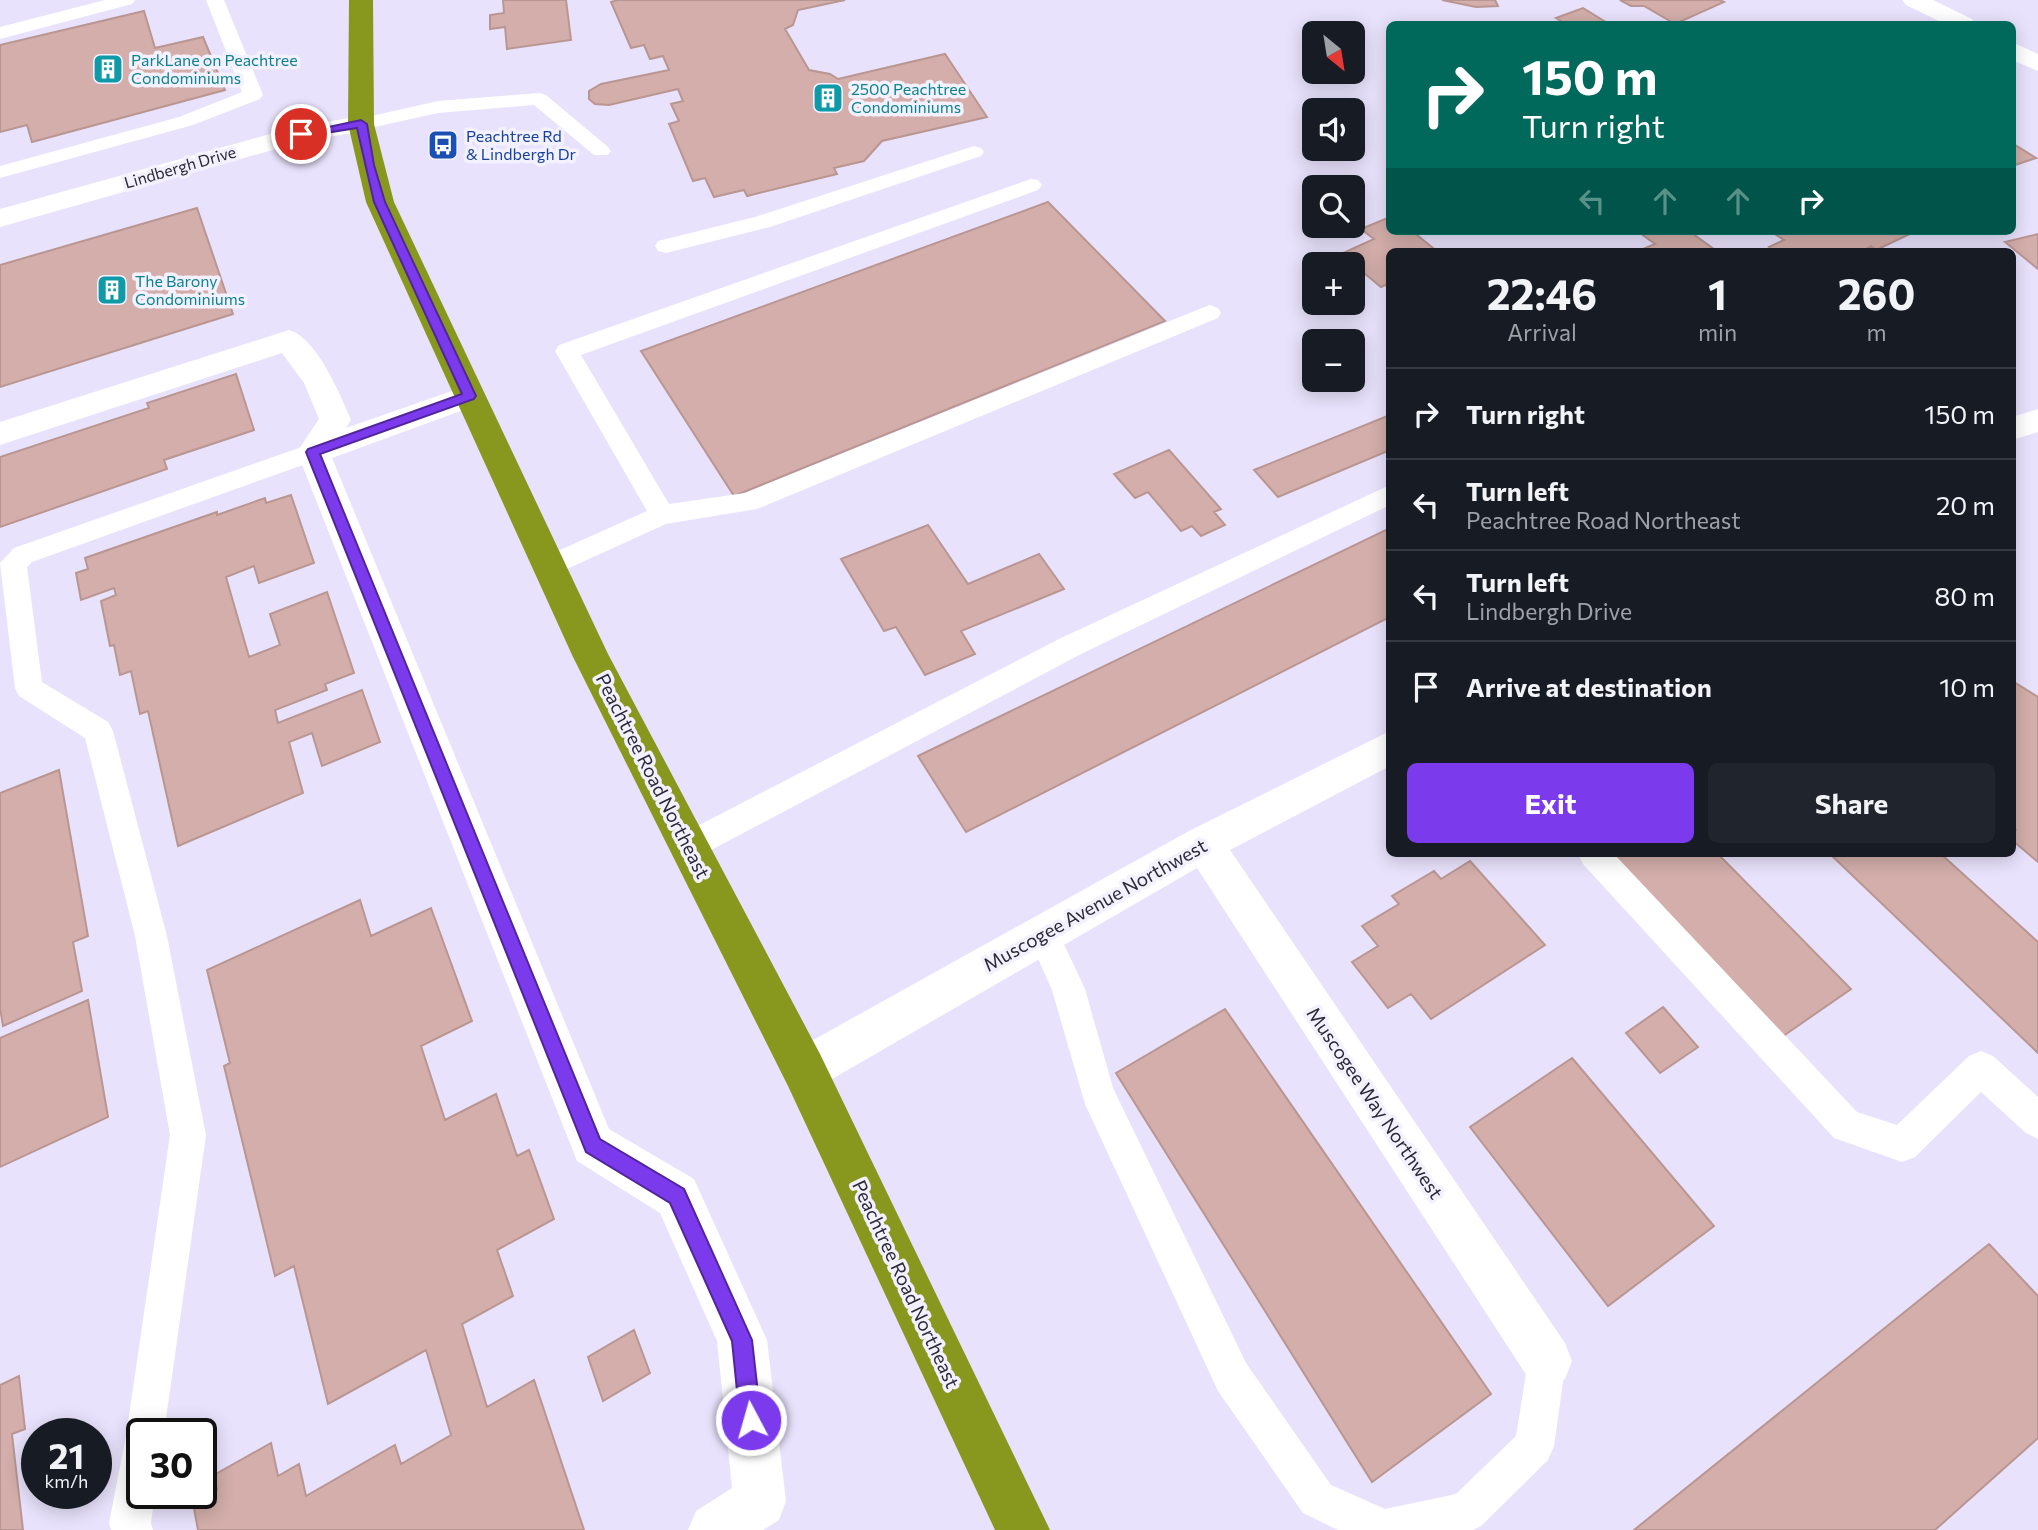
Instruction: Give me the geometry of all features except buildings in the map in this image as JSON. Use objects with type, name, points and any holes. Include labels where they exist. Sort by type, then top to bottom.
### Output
[{"type":"highway","name":"Peachtree Road Northeast","points":[[361,0],[361,124],[380,202],[591,657],[804,1070],[1023,1530]]},
{"type":"street","points":[[1914,0],[1957,21]]},
{"type":"street","points":[[2016,51],[2038,64]]},
{"type":"street","name":"Lindbergh Drive","points":[[0,218],[301,134],[361,124]]},
{"type":"street","points":[[0,434],[289,340],[318,380],[335,420],[313,452]]},
{"type":"street","points":[[313,452],[469,396]]},
{"type":"street","points":[[2016,428],[2038,420]]},
{"type":"street","points":[[313,452],[593,1145],[677,1196],[742,1340],[760,1501],[715,1530]]},
{"type":"street","name":"Muscogee Avenue Northwest","points":[[804,1070],[1203,844],[1386,749]]},
{"type":"street","name":"Muscogee Way Northwest","points":[[1203,844],[1546,1362]]},
{"type":"lane","points":[[0,33],[126,0]]},
{"type":"lane","points":[[0,172],[186,121],[253,95],[215,0]]},
{"type":"lane","points":[[361,124],[438,107],[540,99],[601,151]]},
{"type":"lane","points":[[666,246],[762,222],[974,152]]},
{"type":"lane","points":[[662,515],[567,351],[1031,185]]},
{"type":"lane","points":[[549,566],[662,515],[747,502],[1210,313]]},
{"type":"lane","points":[[146,1418],[188,1135],[151,936],[98,731],[29,688],[13,564],[23,555],[313,452]]},
{"type":"lane","points":[[689,846],[1071,646],[1386,496]]},
{"type":"lane","points":[[1597,857],[1846,1126],[1902,1144],[1981,1068],[2038,1121]]},
{"type":"lane","points":[[1043,934],[1068,989],[1097,1092],[1232,1377],[1317,1499],[1384,1530],[1467,1512],[1534,1446],[1546,1362]]},
{"type":"lane","points":[[132,1509],[132,1530]]},
{"type":"place","name":"ParkLane on Peachtree Condominiums","points":[[108,69]]},
{"type":"place","name":"2500 Peachtree Condominiums","points":[[828,98]]},
{"type":"place","name":"Peachtree Rd & Lindbergh Dr","points":[[443,145]]},
{"type":"place","name":"The Barony Condominiums","points":[[112,290]]},
{"type":"route","points":[[301,134],[361,124],[380,202],[469,396],[313,452],[593,1145],[677,1196],[742,1340],[751,1420]]}]
